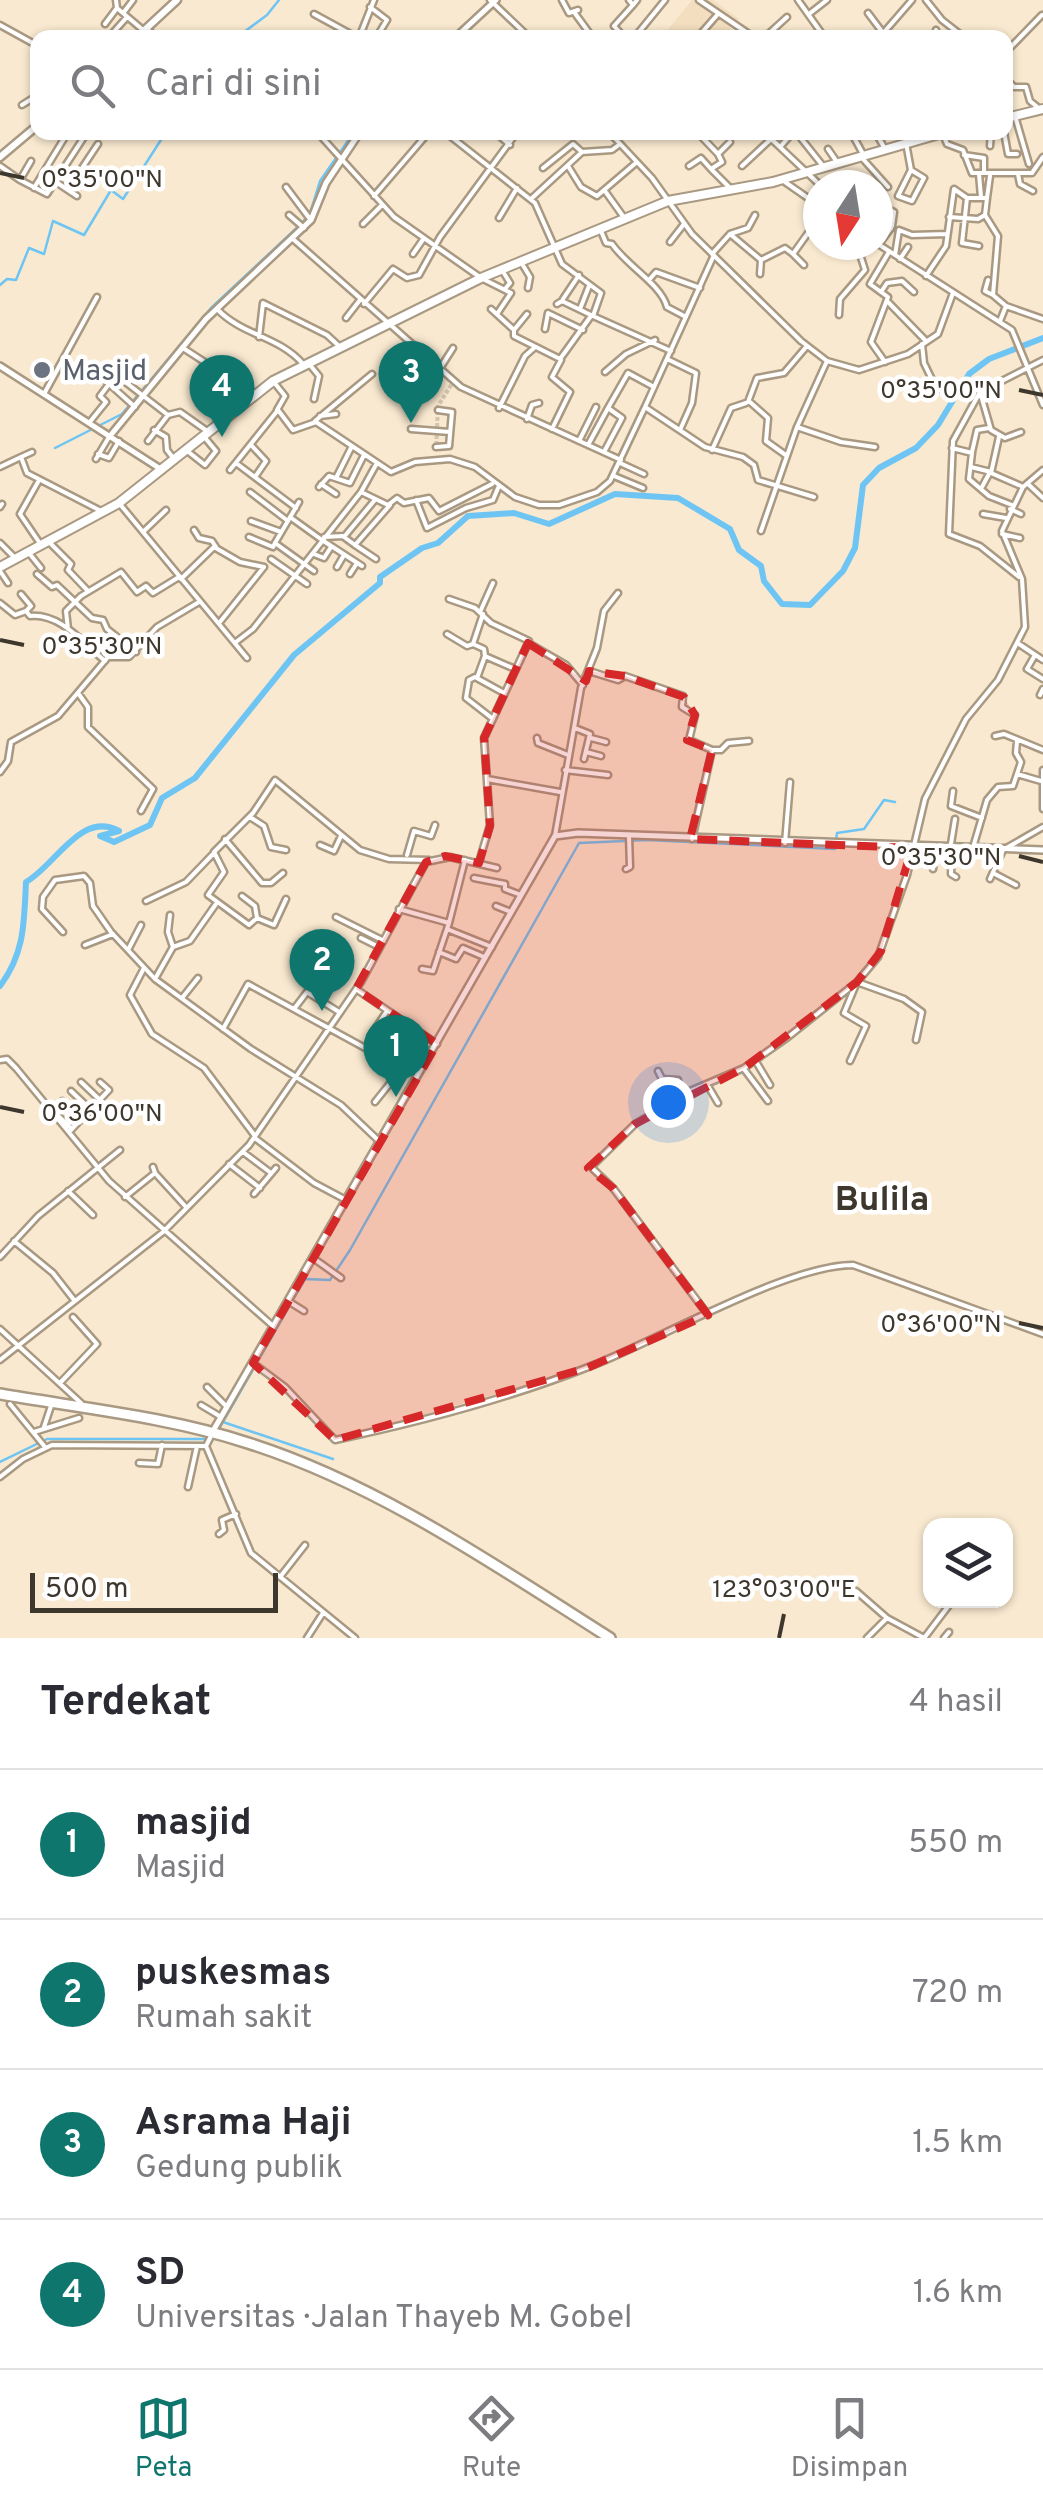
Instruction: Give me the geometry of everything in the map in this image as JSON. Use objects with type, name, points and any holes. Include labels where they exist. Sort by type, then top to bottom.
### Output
[{"type":"highway","points":[[0,1394],[300,1462],[399,1510],[610,1638]]},
{"type":"main road","points":[[145,30],[176,0]]},
{"type":"main road","points":[[1013,116],[1042,110]]},
{"type":"main road","points":[[0,157],[30,132]]},
{"type":"main road","points":[[812,170],[917,140]]},
{"type":"main road","points":[[0,569],[103,513],[254,394],[339,346],[481,278],[668,202],[803,173]]},
{"type":"street","points":[[116,0],[117,8],[145,30]]},
{"type":"street","points":[[114,30],[133,0]]},
{"type":"street","points":[[362,30],[374,0]]},
{"type":"street","points":[[562,0],[566,12],[576,11],[588,30]]},
{"type":"street","points":[[641,30],[665,0]]},
{"type":"street","points":[[798,0],[819,30]]},
{"type":"street","points":[[808,14],[827,0]]},
{"type":"street","points":[[926,0],[955,30]]},
{"type":"street","points":[[463,30],[493,1],[522,30]]},
{"type":"street","points":[[700,1],[743,30]]},
{"type":"street","points":[[618,30],[614,26],[633,2]]},
{"type":"street","points":[[885,30],[908,2]]},
{"type":"street","points":[[370,7],[387,20],[381,30]]},
{"type":"street","points":[[104,24],[117,8]]},
{"type":"street","points":[[868,13],[878,30]]},
{"type":"street","points":[[314,14],[344,30]]},
{"type":"street","points":[[704,30],[718,14]]},
{"type":"street","points":[[1013,45],[1042,15]]},
{"type":"street","points":[[773,30],[787,18]]},
{"type":"street","points":[[0,26],[30,42]]},
{"type":"street","points":[[1013,84],[1026,87],[1030,101],[1042,110]]},
{"type":"street","points":[[22,105],[30,100]]},
{"type":"street","points":[[1013,125],[1028,164]]},
{"type":"street","points":[[34,188],[63,140]]},
{"type":"street","points":[[0,166],[47,194],[82,140]]},
{"type":"street","points":[[326,140],[382,205],[481,278],[512,295],[497,314]]},
{"type":"street","points":[[119,441],[110,458],[97,456],[141,394],[217,309],[293,239],[340,155],[353,140]]},
{"type":"street","points":[[374,196],[422,140]]},
{"type":"street","points":[[455,140],[532,199],[562,264],[590,280],[579,310]]},
{"type":"street","points":[[504,140],[510,145]]},
{"type":"street","points":[[346,318],[393,269],[407,278],[420,275],[434,245],[513,140]]},
{"type":"street","points":[[616,140],[638,162],[684,224],[807,346],[827,361],[859,370],[886,363],[924,343],[939,332],[953,293]]},
{"type":"street","points":[[705,140],[722,162],[711,169]]},
{"type":"street","points":[[742,166],[769,140]]},
{"type":"street","points":[[774,140],[805,170]]},
{"type":"street","points":[[781,146],[787,140]]},
{"type":"street","points":[[801,140],[823,166]]},
{"type":"street","points":[[855,140],[874,170]]},
{"type":"street","points":[[880,140],[885,149]]},
{"type":"street","points":[[946,140],[947,144],[962,148],[968,169],[984,175],[1032,172],[1043,157]]},
{"type":"street","points":[[990,140],[990,146]]},
{"type":"street","points":[[1005,140],[1008,154],[1017,154]]},
{"type":"street","points":[[718,154],[730,142]]},
{"type":"street","points":[[906,143],[911,170],[898,196],[912,201],[924,178],[911,170]]},
{"type":"street","points":[[76,177],[98,144]]},
{"type":"street","points":[[543,168],[572,144],[582,152]]},
{"type":"street","points":[[532,199],[582,152],[609,150],[620,144]]},
{"type":"street","points":[[828,148],[837,162]]},
{"type":"street","points":[[964,155],[984,158],[985,215],[998,236],[993,295]]},
{"type":"street","points":[[689,166],[701,158],[732,190]]},
{"type":"street","points":[[20,180],[31,161]]},
{"type":"street","points":[[568,166],[579,186],[596,197],[638,162]]},
{"type":"street","points":[[64,168],[84,183]]},
{"type":"street","points":[[1018,174],[1020,184],[1033,192]]},
{"type":"street","points":[[984,175],[984,198]]},
{"type":"street","points":[[783,179],[803,193]]},
{"type":"street","points":[[56,182],[78,196]]},
{"type":"street","points":[[286,187],[300,202],[298,210],[308,218]]},
{"type":"street","points":[[498,218],[517,188]]},
{"type":"street","points":[[926,276],[944,249],[952,190],[958,189],[967,198],[984,198]]},
{"type":"street","points":[[604,191],[625,219]]},
{"type":"street","points":[[967,198],[962,243],[979,246]]},
{"type":"street","points":[[363,224],[382,205]]},
{"type":"street","points":[[315,421],[392,472],[416,462],[450,460],[475,467],[495,486],[525,501],[553,506],[597,492],[614,476],[713,254],[730,234],[750,227],[755,215]]},
{"type":"street","points":[[949,217],[985,215]]},
{"type":"street","points":[[289,216],[302,226]]},
{"type":"street","points":[[670,242],[684,224]]},
{"type":"street","points":[[893,227],[912,238],[947,234]]},
{"type":"street","points":[[600,230],[606,243],[612,244],[628,266],[650,280]]},
{"type":"street","points":[[893,250],[899,230]]},
{"type":"street","points":[[730,234],[761,260]]},
{"type":"street","points":[[413,254],[424,238]]},
{"type":"street","points":[[293,239],[439,370],[498,408],[588,444],[644,474]]},
{"type":"street","points":[[793,254],[803,240]]},
{"type":"street","points":[[900,259],[908,247]]},
{"type":"street","points":[[761,260],[785,248],[804,265]]},
{"type":"street","points":[[893,254],[1016,335],[1043,405]]},
{"type":"street","points":[[760,274],[761,260]]},
{"type":"street","points":[[839,315],[840,299],[864,272],[861,260]]},
{"type":"street","points":[[887,260],[870,284],[882,292],[924,343],[924,363],[937,390]]},
{"type":"street","points":[[520,262],[530,276],[528,288]]},
{"type":"street","points":[[502,270],[510,283],[505,289]]},
{"type":"street","points":[[686,318],[667,307],[664,296],[649,286],[650,280],[656,272],[700,288]]},
{"type":"street","points":[[579,275],[560,302],[671,350]]},
{"type":"street","points":[[988,280],[986,292],[1006,306],[1043,319]]},
{"type":"street","points":[[882,292],[887,283],[902,281],[914,292]]},
{"type":"street","points":[[552,430],[570,392],[552,378],[561,359],[584,330],[602,293],[590,286]]},
{"type":"street","points":[[44,394],[97,297]]},
{"type":"street","points":[[886,301],[871,344],[886,363]]},
{"type":"street","points":[[259,337],[263,303],[328,335],[339,346]]},
{"type":"street","points":[[1000,321],[1006,306]]},
{"type":"street","points":[[217,309],[230,322],[286,346],[320,376],[314,399]]},
{"type":"street","points":[[491,309],[514,330]]},
{"type":"street","points":[[545,329],[548,313],[584,330]]},
{"type":"street","points":[[527,314],[512,335],[561,359]]},
{"type":"street","points":[[605,372],[626,354],[654,340]]},
{"type":"street","points":[[748,402],[757,378],[784,374],[807,346]]},
{"type":"street","points":[[184,348],[254,394]]},
{"type":"street","points":[[439,370],[452,348]]},
{"type":"street","points":[[498,408],[525,356],[535,348]]},
{"type":"street","points":[[397,371],[413,349]]},
{"type":"street","points":[[667,359],[696,373],[692,402],[680,430]]},
{"type":"street","points":[[1022,591],[1014,569],[980,546],[950,535],[952,448],[980,392],[1043,360]]},
{"type":"street","points":[[761,532],[797,427],[827,361]]},
{"type":"street","points":[[0,366],[162,470]]},
{"type":"street","points":[[588,444],[628,373],[654,387]]},
{"type":"street","points":[[278,410],[293,430],[315,421],[351,396],[372,374]]},
{"type":"street","points":[[124,381],[168,415]]},
{"type":"street","points":[[230,470],[285,396],[273,381]]},
{"type":"street","points":[[93,425],[106,402],[100,396],[108,383],[133,405]]},
{"type":"street","points":[[980,392],[989,428],[999,437],[1012,438],[1021,432]]},
{"type":"street","points":[[712,450],[731,408],[748,402]]},
{"type":"street","points":[[748,402],[768,418],[766,442],[787,456]]},
{"type":"street","points":[[527,419],[532,405],[539,403]]},
{"type":"street","points":[[644,407],[712,450],[743,457],[754,465],[758,480],[814,497]]},
{"type":"street","points":[[579,441],[596,408]]},
{"type":"street","points":[[604,452],[622,418],[608,408]]},
{"type":"street","points":[[148,441],[168,415],[180,410],[205,433],[216,451],[205,465],[186,450]]},
{"type":"street","points":[[436,447],[448,448],[452,412],[438,410]]},
{"type":"street","points":[[320,416],[336,414]]},
{"type":"street","points":[[797,427],[831,440],[876,447]]},
{"type":"street","points":[[989,428],[977,430],[969,479],[1021,514]]},
{"type":"street","points":[[412,429],[450,432]]},
{"type":"street","points":[[154,430],[166,437],[165,449],[174,460]]},
{"type":"street","points":[[982,488],[999,437]]},
{"type":"street","points":[[252,445],[266,462],[256,476]]},
{"type":"street","points":[[336,478],[351,448]]},
{"type":"street","points":[[952,448],[972,453]]},
{"type":"street","points":[[0,467],[32,452]]},
{"type":"street","points":[[336,494],[320,486],[328,477],[350,483],[364,455]]},
{"type":"street","points":[[22,459],[27,474],[103,513]]},
{"type":"street","points":[[236,463],[296,508]]},
{"type":"street","points":[[236,642],[296,576],[361,492],[378,463]]},
{"type":"street","points":[[972,466],[1025,485],[1043,498]]},
{"type":"street","points":[[708,1315],[614,1188],[591,1167],[635,1124],[755,1060],[857,982],[881,951],[922,807],[948,750],[1019,644],[1025,627],[1019,572],[1002,534],[1011,507],[1025,485],[1042,473]]},
{"type":"street","points":[[614,476],[643,488]]},
{"type":"street","points":[[40,480],[20,514],[40,547]]},
{"type":"street","points":[[355,545],[397,498],[404,503],[430,498],[435,510],[441,510],[495,486]]},
{"type":"street","points":[[416,500],[425,529],[466,508],[493,500],[495,486]]},
{"type":"street","points":[[250,492],[359,564],[350,574]]},
{"type":"street","points":[[361,492],[390,505]]},
{"type":"street","points":[[344,537],[375,500]]},
{"type":"street","points":[[249,537],[273,546],[300,502]]},
{"type":"street","points":[[118,503],[247,658]]},
{"type":"street","points":[[143,532],[166,510]]},
{"type":"street","points":[[983,514],[1006,518]]},
{"type":"street","points":[[251,521],[282,532]]},
{"type":"street","points":[[194,530],[199,538],[212,541],[240,562],[258,564],[265,570],[220,622]]},
{"type":"street","points":[[1002,534],[1020,538]]},
{"type":"street","points":[[323,539],[344,537],[376,559]]},
{"type":"street","points":[[49,542],[71,564],[68,570],[88,591]]},
{"type":"street","points":[[0,543],[16,559]]},
{"type":"street","points":[[275,543],[314,571]]},
{"type":"street","points":[[68,629],[66,611],[74,601],[122,572],[137,592],[146,586],[153,593],[180,578],[216,547]]},
{"type":"street","points":[[313,553],[324,558],[331,547]]},
{"type":"street","points":[[28,553],[39,570],[93,619],[104,620],[107,629],[136,652]]},
{"type":"street","points":[[337,567],[344,555]]},
{"type":"street","points":[[271,559],[306,584]]},
{"type":"street","points":[[0,569],[8,583]]},
{"type":"street","points":[[473,644],[492,583]]},
{"type":"street","points":[[10,1404],[40,1440],[197,1446],[209,1440],[256,1365],[273,1326],[555,836],[560,792],[583,686],[604,611],[618,592]]},
{"type":"street","points":[[0,604],[15,615],[26,611],[31,606],[20,594]]},
{"type":"street","points":[[449,600],[482,613],[566,666],[583,686]]},
{"type":"street","points":[[0,772],[8,761],[12,742],[53,719],[105,661],[136,652],[157,627],[198,602]]},
{"type":"street","points":[[26,611],[30,616],[43,614],[58,620],[105,661]]},
{"type":"street","points":[[447,634],[466,645],[484,649],[477,678]]},
{"type":"street","points":[[479,862],[490,825],[484,738],[528,643]]},
{"type":"street","points":[[1019,644],[1043,660]]},
{"type":"street","points":[[485,656],[516,669]]},
{"type":"street","points":[[1022,677],[1035,656]]},
{"type":"street","points":[[1027,669],[1043,679]]},
{"type":"street","points":[[589,672],[618,680],[625,676],[683,696],[682,707],[695,715],[689,740],[712,750],[722,750],[728,743],[749,742]]},
{"type":"street","points":[[493,719],[480,713],[466,697],[469,680],[477,678],[504,693]]},
{"type":"street","points":[[78,693],[88,707],[90,729],[153,789],[141,811]]},
{"type":"street","points":[[576,728],[606,742]]},
{"type":"street","points":[[995,736],[1043,750]]},
{"type":"street","points":[[584,759],[589,737]]},
{"type":"street","points":[[537,738],[538,743],[568,755]]},
{"type":"street","points":[[972,851],[990,794],[998,787],[1011,788],[1017,774],[1021,762],[1016,753],[1018,740]]},
{"type":"street","points":[[692,839],[712,750]]},
{"type":"street","points":[[586,752],[600,756]]},
{"type":"street","points":[[565,770],[608,774]]},
{"type":"street","points":[[1043,770],[1043,809]]},
{"type":"street","points":[[1017,774],[1041,782]]},
{"type":"street","points":[[486,779],[560,792]]},
{"type":"street","points":[[146,901],[186,882],[224,839],[250,817],[276,780],[364,852],[390,859],[429,860],[445,856],[496,868]]},
{"type":"street","points":[[786,843],[790,782]]},
{"type":"street","points":[[953,791],[951,806],[982,818]]},
{"type":"street","points":[[941,796],[950,799]]},
{"type":"street","points":[[250,817],[264,826],[271,846],[286,850]]},
{"type":"street","points":[[955,819],[951,874],[956,876]]},
{"type":"street","points":[[406,857],[414,831],[431,836],[434,825]]},
{"type":"street","points":[[990,879],[1003,850],[1043,827]]},
{"type":"street","points":[[320,846],[334,851],[341,836]]},
{"type":"street","points":[[555,836],[972,851],[1043,850]]},
{"type":"street","points":[[626,869],[630,867],[629,838]]},
{"type":"street","points":[[224,839],[262,883],[270,884],[283,873]]},
{"type":"street","points":[[933,868],[936,849]]},
{"type":"street","points":[[214,854],[224,870],[208,895],[246,925],[257,918]]},
{"type":"street","points":[[0,1360],[163,1232],[243,1151],[356,989],[398,908],[429,860]]},
{"type":"street","points":[[422,969],[432,972],[465,860]]},
{"type":"street","points":[[62,932],[42,909],[43,897],[55,880],[78,874],[90,883],[93,906],[113,934],[155,978],[223,1029],[340,1104],[380,1142]]},
{"type":"street","points":[[994,874],[1016,885]]},
{"type":"street","points":[[474,878],[505,884],[506,890],[521,895]]},
{"type":"street","points":[[242,896],[255,906],[257,918]]},
{"type":"street","points":[[257,918],[274,925],[286,898]]},
{"type":"street","points":[[155,978],[174,948],[190,942],[216,904]]},
{"type":"street","points":[[496,906],[511,912]]},
{"type":"street","points":[[398,908],[492,947]]},
{"type":"street","points":[[170,915],[168,932],[174,948]]},
{"type":"street","points":[[336,917],[382,940]]},
{"type":"street","points":[[128,950],[141,925]]},
{"type":"street","points":[[85,945],[113,934]]},
{"type":"street","points":[[361,938],[379,946]]},
{"type":"street","points":[[439,952],[454,959],[464,948],[486,958]]},
{"type":"street","points":[[144,968],[130,994],[142,1023],[162,1042],[204,1068],[255,1137],[315,1184],[346,1200]]},
{"type":"street","points":[[182,998],[198,978]]},
{"type":"street","points":[[857,982],[904,999],[922,1012],[916,1040]]},
{"type":"street","points":[[850,1061],[866,1026],[844,1013],[857,982]]},
{"type":"street","points":[[223,1029],[246,984],[378,1054],[400,1070],[375,1102]]},
{"type":"street","points":[[356,989],[436,1044]]},
{"type":"street","points":[[294,1008],[307,992],[339,1012]]},
{"type":"street","points":[[378,1054],[382,1046],[371,1035],[387,1012]]},
{"type":"street","points":[[0,1060],[8,1060],[70,1131]]},
{"type":"street","points":[[755,1060],[770,1085]]},
{"type":"street","points":[[744,1068],[768,1101]]},
{"type":"street","points":[[658,1071],[662,1080],[678,1080],[681,1098]]},
{"type":"street","points":[[81,1082],[100,1100]]},
{"type":"street","points":[[70,1131],[109,1090],[100,1082]]},
{"type":"street","points":[[707,1084],[718,1103]]},
{"type":"street","points":[[72,1091],[91,1110]]},
{"type":"street","points":[[62,1101],[82,1119]]},
{"type":"street","points":[[54,1112],[96,1168],[125,1197],[273,1326]]},
{"type":"street","points":[[0,1257],[68,1191],[120,1150]]},
{"type":"street","points":[[243,1151],[271,1173]]},
{"type":"street","points":[[229,1164],[260,1188]]},
{"type":"street","points":[[254,1194],[276,1168]]},
{"type":"street","points":[[125,1197],[154,1170],[186,1207]]},
{"type":"street","points":[[109,1192],[114,1186]]},
{"type":"street","points":[[68,1191],[93,1215]]},
{"type":"street","points":[[14,1242],[53,1273],[74,1300]]},
{"type":"street","points":[[313,1258],[341,1278]]},
{"type":"street","points":[[256,1365],[302,1404],[329,1438],[339,1440],[586,1368],[814,1272],[850,1265],[1043,1334]]},
{"type":"street","points":[[288,1301],[304,1311]]},
{"type":"street","points":[[59,1384],[97,1344],[73,1317]]},
{"type":"street","points":[[0,1329],[59,1384],[82,1414],[43,1429]]},
{"type":"street","points":[[207,1387],[227,1407]]},
{"type":"street","points":[[2,1475],[40,1440],[52,1403]]},
{"type":"street","points":[[200,1404],[221,1417]]},
{"type":"street","points":[[209,1440],[251,1552],[355,1638]]},
{"type":"street","points":[[139,1463],[158,1464],[162,1445]]},
{"type":"street","points":[[188,1487],[197,1446]]},
{"type":"street","points":[[0,1465],[2,1475]]},
{"type":"street","points":[[219,1534],[224,1530],[222,1520],[236,1514]]},
{"type":"street","points":[[280,1578],[305,1545]]},
{"type":"street","points":[[856,1591],[887,1618],[924,1637],[947,1608]]},
{"type":"street","points":[[310,1637],[324,1613]]},
{"type":"street","points":[[867,1638],[887,1618]]},
{"type":"street","points":[[944,1638],[949,1632]]},
{"type":"highlighted area","points":[[528,643],[586,681],[589,671],[625,676],[684,697],[695,715],[687,740],[712,750],[690,839],[912,848],[881,951],[857,982],[744,1068],[635,1124],[588,1168],[613,1188],[708,1315],[587,1368],[335,1440],[253,1363],[437,1044],[356,989],[426,862],[445,856],[479,863],[490,826],[484,738]]},
{"type":"shaded area","points":[[692,0],[713,0],[739,19],[730,30],[668,30]]},
{"type":"waterway","points":[[247,30],[279,0]]},
{"type":"waterway","points":[[459,30],[490,1]]},
{"type":"waterway","points":[[0,285],[7,279],[16,280],[29,248],[44,254],[53,221],[84,235],[111,190],[123,199],[161,140]]},
{"type":"waterway","points":[[55,448],[122,414],[211,308],[303,222],[320,181],[348,140]]},
{"type":"waterway","points":[[0,986],[19,949],[26,882],[81,833],[105,826],[119,831],[100,836],[114,842],[150,825],[162,798],[195,778],[294,655],[380,583],[380,577],[422,548],[438,543],[468,516],[514,513],[549,524],[615,494],[678,498],[730,529],[739,550],[761,566],[764,581],[782,604],[810,605],[843,571],[855,548],[863,485],[879,468],[916,448],[938,425],[969,374],[989,359],[1043,338]]},
{"type":"waterway","points":[[0,469],[34,454]]},
{"type":"waterway","points":[[223,1422],[305,1279],[330,1280],[350,1250],[579,843],[647,840],[835,849],[837,833],[864,829],[884,800],[895,802]]},
{"type":"waterway","points":[[218,1431],[223,1422],[333,1459]]},
{"type":"waterway","points":[[0,1462],[47,1439],[213,1439]]},
{"type":"tunnel","points":[[436,451],[438,406],[453,382]]},
{"type":"place","name":"Masjid","points":[[42,370]]},
{"type":"place","name":"Asrama Haji","points":[[411,423]]},
{"type":"place","name":"SD","points":[[222,437]]},
{"type":"place","name":"puskesmas","points":[[322,1011]]},
{"type":"place","name":"masjid","points":[[396,1097]]},
{"type":"district","name":"Bulila","points":[[882,1198]]}]
